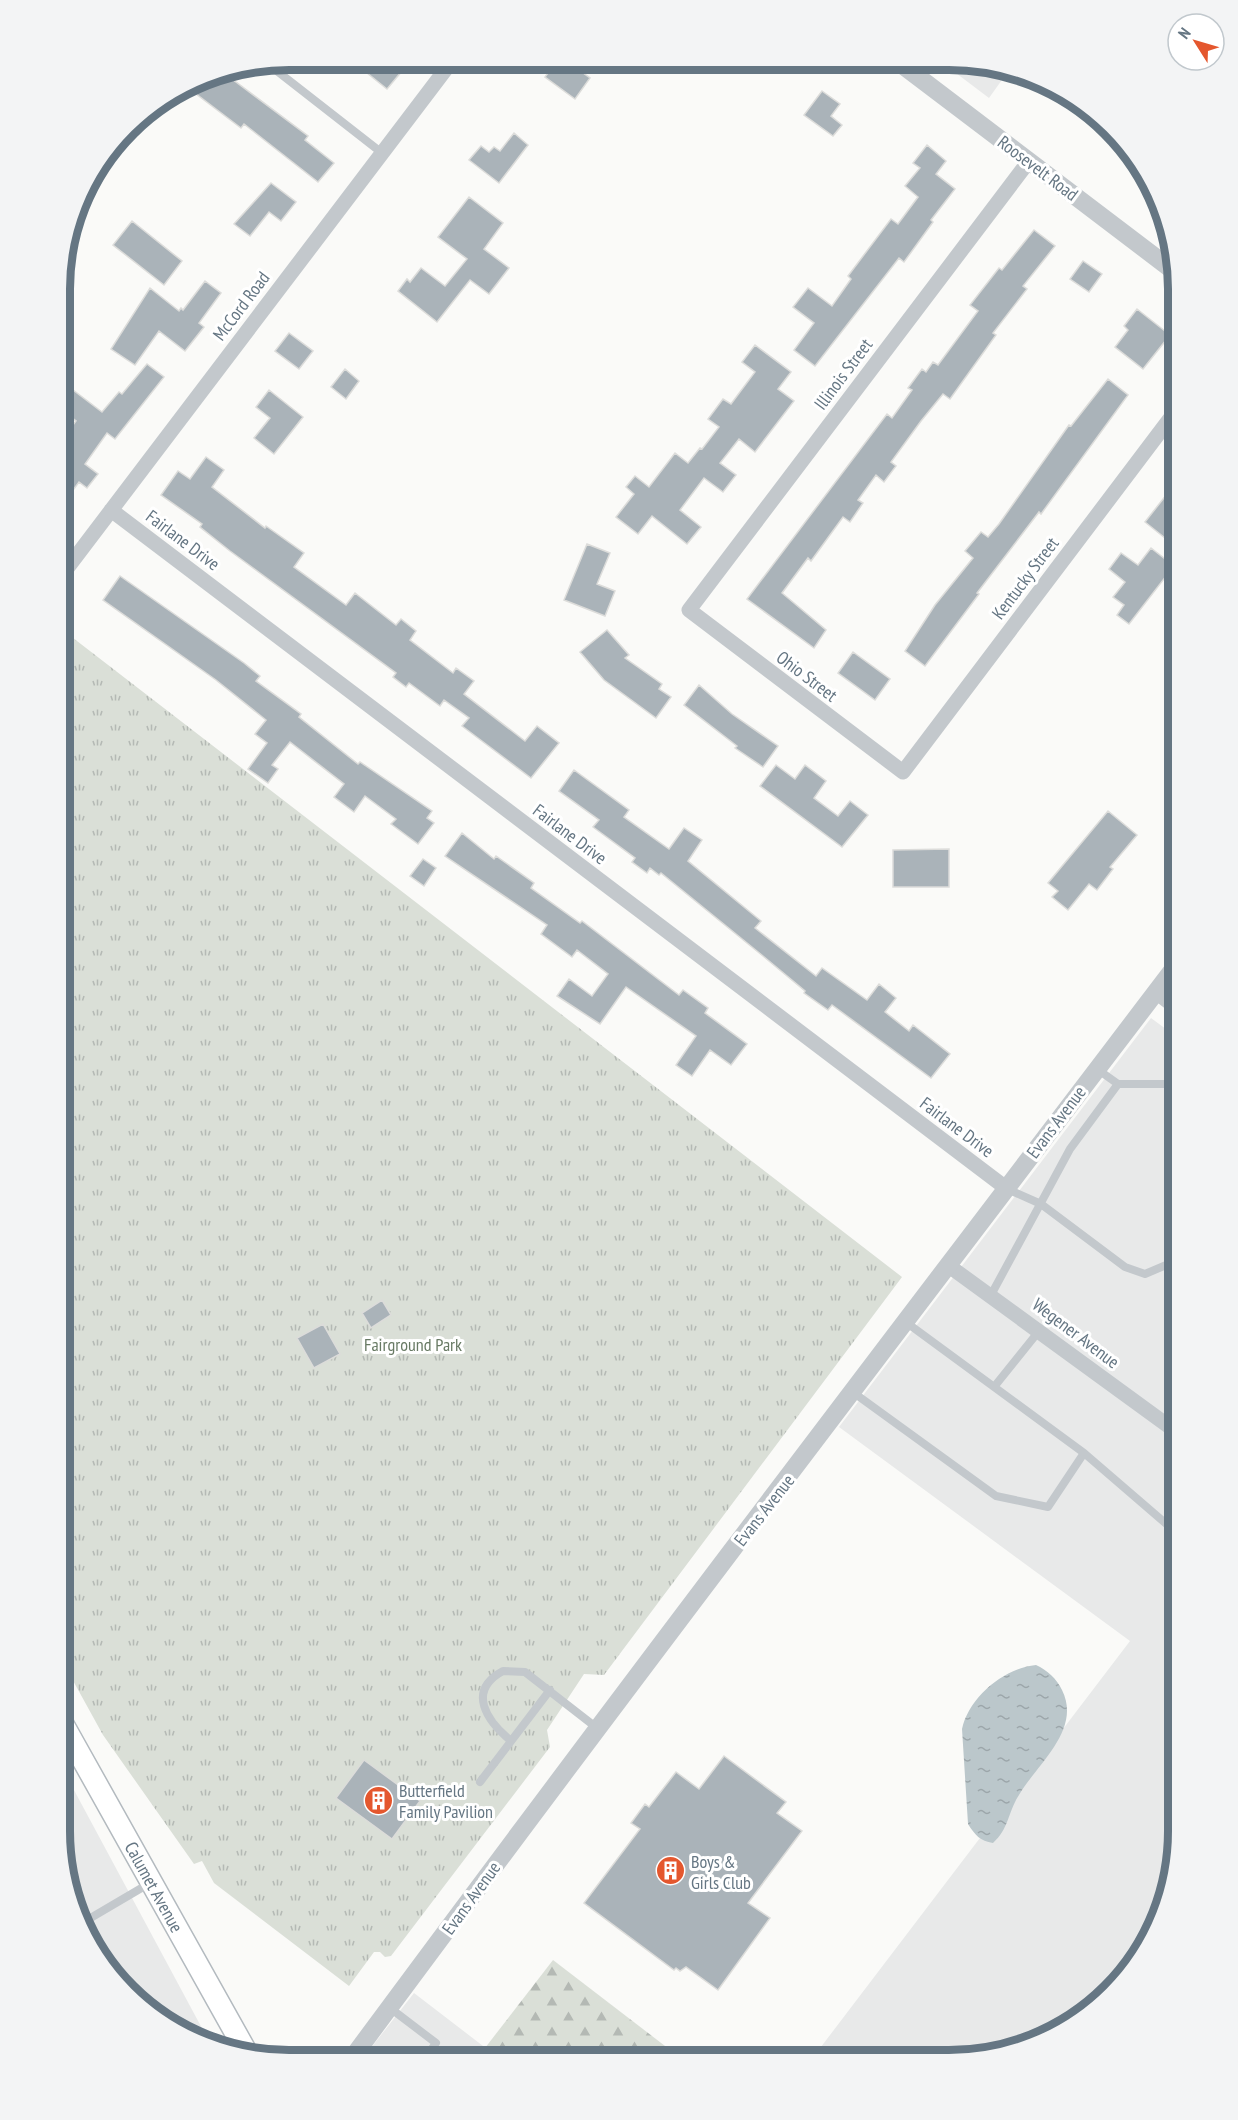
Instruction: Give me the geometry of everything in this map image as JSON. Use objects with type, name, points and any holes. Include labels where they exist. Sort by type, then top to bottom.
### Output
[{"type":"main road","name":"Calumet Avenue","points":[[70,1738],[242,2044]]},
{"type":"street","name":"McCord Road","points":[[70,564],[445,70]]},
{"type":"street","name":"Roosevelt Road","points":[[909,70],[1166,265]]},
{"type":"street","name":"Illinois Street","points":[[688,610],[1029,161]]},
{"type":"street","name":"Kentucky Street","points":[[903,772],[1168,421]]},
{"type":"street","name":"Fairlane Drive","points":[[111,510],[1006,1188]]},
{"type":"street","name":"Ohio Street","points":[[688,610],[903,772]]},
{"type":"street","name":"Evans Avenue","points":[[358,2050],[597,1728],[854,1393],[1006,1188],[1168,976]]},
{"type":"street","points":[[1156,992],[1168,1001]]},
{"type":"street","name":"Wegener Avenue","points":[[949,1266],[1168,1426]]},
{"type":"street","points":[[70,1757],[76,1749]]},
{"type":"lane","points":[[277,71],[382,153]]},
{"type":"lane","points":[[1097,1068],[1118,1084],[1168,1084]]},
{"type":"lane","points":[[991,1295],[1070,1149],[1118,1084]]},
{"type":"lane","points":[[1006,1188],[1041,1204],[1125,1267],[1145,1274],[1168,1264]]},
{"type":"lane","points":[[907,1323],[1084,1453],[1168,1525]]},
{"type":"lane","points":[[994,1387],[1039,1331]]},
{"type":"lane","points":[[854,1393],[996,1496],[1048,1507],[1084,1453]]},
{"type":"lane","points":[[512,1741],[488,1717],[484,1706],[484,1693],[488,1683],[503,1671],[525,1672],[597,1728]]},
{"type":"lane","points":[[480,1782],[550,1690]]},
{"type":"lane","points":[[89,1919],[152,1882]]},
{"type":"lane","points":[[390,2008],[436,2043],[430,2050]]},
{"type":"shaded area","points":[[952,70],[977,72],[1004,78],[989,98]]},
{"type":"shaded area","points":[[1151,1018],[1168,1031],[1168,1830],[1166,1859],[1151,1914],[1131,1952],[1113,1975],[1070,2013],[1032,2033],[1005,2042],[977,2048],[948,2050],[819,2050],[1130,1641],[839,1427]]},
{"type":"shaded area","points":[[70,1783],[204,2032],[168,2013],[145,1995],[116,1964],[93,1927],[82,1901],[72,1859]]},
{"type":"shaded area","points":[[414,1993],[488,2050],[369,2050]]},
{"type":"green space","name":"Fairground Park","points":[[70,636],[902,1277],[604,1675],[584,1674],[547,1730],[550,1747],[391,1956],[385,1957],[380,1952],[374,1952],[349,1986],[214,1883],[202,1861],[194,1864],[103,1735],[70,1675]]},
{"type":"green space","points":[[553,1960],[670,2050],[488,2050],[485,2048]]},
{"type":"water","points":[[1036,1665],[1051,1675],[1060,1686],[1067,1705],[1066,1719],[1055,1746],[1015,1801],[1002,1832],[993,1843],[988,1842],[978,1837],[968,1824],[962,1729],[972,1706],[990,1686],[1012,1672]]},
{"type":"building","points":[[363,70],[401,70],[387,89]]},
{"type":"building","points":[[550,70],[579,70],[590,78],[575,99],[545,77]]},
{"type":"building","points":[[231,78],[308,136],[305,140],[334,163],[318,182],[244,124],[241,128],[194,92]]},
{"type":"building","points":[[822,91],[840,104],[831,116],[842,125],[833,136],[804,115]]},
{"type":"building","points":[[514,133],[528,145],[499,183],[469,160],[481,146],[489,152],[494,147],[500,151]]},
{"type":"building","points":[[927,145],[946,161],[936,174],[955,189],[931,220],[933,222],[904,262],[899,258],[815,366],[794,350],[814,323],[793,307],[808,288],[832,306],[851,279],[848,276],[891,219],[898,224],[918,197],[905,186],[920,168],[913,163]]},
{"type":"building","points":[[271,183],[296,202],[281,221],[269,212],[250,236],[234,224]]},
{"type":"building","points":[[469,197],[503,223],[484,249],[509,268],[489,294],[470,280],[437,322],[398,291],[407,279],[410,282],[421,268],[445,286],[467,259],[438,237]]},
{"type":"building","points":[[132,221],[182,261],[164,285],[113,245]]},
{"type":"building","points":[[1034,230],[1055,246],[1023,286],[1027,289],[993,333],[996,335],[950,399],[943,394],[921,421],[891,462],[896,466],[884,482],[876,475],[858,500],[863,503],[850,522],[843,517],[811,561],[808,558],[782,593],[826,630],[814,648],[747,599],[887,414],[892,418],[912,390],[908,388],[922,369],[926,372],[933,362],[938,365],[978,311],[970,305],[999,268],[1002,270]]},
{"type":"building","points":[[1083,261],[1102,274],[1089,292],[1070,279]]},
{"type":"building","points":[[205,281],[221,293],[199,323],[204,327],[185,351],[159,331],[135,365],[111,349],[150,288],[179,311],[181,308],[183,310]]},
{"type":"building","points":[[1137,309],[1168,333],[1168,338],[1143,369],[1115,347],[1128,330],[1124,326]]},
{"type":"building","points":[[289,333],[313,351],[299,369],[275,351]]},
{"type":"building","points":[[755,345],[791,372],[778,389],[794,401],[755,452],[739,439],[720,463],[736,475],[723,492],[704,478],[680,510],[701,527],[687,544],[652,516],[638,534],[616,517],[634,494],[626,487],[635,476],[649,487],[675,453],[688,463],[700,448],[702,449],[719,427],[708,419],[723,399],[731,404],[755,372],[742,362]]},
{"type":"building","points":[[147,364],[164,377],[115,439],[107,433],[85,464],[98,474],[87,488],[79,482],[70,494],[70,429],[76,421],[70,416],[70,394],[73,390],[102,412],[119,392],[122,394]]},
{"type":"building","points":[[345,369],[359,381],[346,399],[331,387]]},
{"type":"building","points":[[1108,379],[1128,395],[1041,514],[1039,512],[977,593],[979,594],[925,666],[905,651],[935,605],[973,558],[965,551],[981,532],[988,537],[999,524],[1069,425],[1071,426]]},
{"type":"building","points":[[269,390],[303,417],[274,454],[254,438],[270,418],[256,407]]},
{"type":"building","points":[[206,457],[224,470],[212,487],[265,528],[266,526],[304,553],[294,567],[346,605],[355,593],[396,625],[401,619],[416,631],[410,640],[453,673],[456,668],[474,681],[464,694],[525,741],[537,726],[559,743],[531,778],[462,726],[469,718],[444,700],[440,706],[409,683],[406,687],[393,677],[396,673],[230,551],[200,527],[202,524],[161,495],[178,471],[190,479]]},
{"type":"building","points":[[1168,493],[1168,534],[1165,538],[1145,522]]},
{"type":"building","points":[[587,544],[610,553],[597,584],[615,591],[605,616],[564,600]]},
{"type":"building","points":[[1151,548],[1168,561],[1168,574],[1129,624],[1117,615],[1124,605],[1113,597],[1125,582],[1109,569],[1121,553],[1138,565]]},
{"type":"building","points":[[120,576],[244,663],[260,676],[256,681],[301,714],[299,717],[358,764],[360,762],[432,811],[427,818],[434,823],[418,844],[391,824],[396,819],[365,796],[354,812],[334,797],[344,784],[290,742],[272,765],[278,769],[268,783],[248,769],[267,743],[255,734],[266,720],[216,680],[103,600]]},
{"type":"building","points":[[607,630],[629,655],[625,658],[662,684],[659,689],[671,697],[656,718],[604,680],[580,652]]},
{"type":"building","points":[[853,652],[890,679],[875,700],[838,673]]},
{"type":"building","points":[[699,685],[732,714],[778,746],[763,767],[735,748],[737,746],[684,705]]},
{"type":"building","points":[[776,765],[795,779],[805,765],[826,781],[814,798],[838,816],[850,801],[868,815],[842,847],[760,786]]},
{"type":"building","points":[[574,770],[629,810],[624,817],[669,849],[684,828],[702,840],[688,861],[761,921],[755,928],[816,976],[822,968],[867,1000],[879,984],[896,998],[885,1012],[909,1031],[913,1025],[950,1054],[931,1078],[832,1005],[828,1010],[804,993],[805,991],[661,873],[659,875],[650,868],[647,873],[632,862],[635,858],[593,827],[599,820],[559,791]]},
{"type":"building","points":[[1108,811],[1137,835],[1110,867],[1113,869],[1097,890],[1089,884],[1068,910],[1052,897],[1058,891],[1048,883]]},
{"type":"building","points":[[462,833],[494,859],[496,856],[534,883],[531,888],[580,923],[582,921],[679,995],[683,990],[708,1008],[705,1013],[747,1044],[731,1065],[710,1050],[692,1076],[676,1065],[696,1036],[626,987],[600,1024],[557,996],[569,979],[592,996],[608,974],[577,950],[572,957],[541,934],[547,925],[445,856]]},
{"type":"building","points":[[949,849],[949,887],[893,887],[893,850]]},
{"type":"building","points":[[423,859],[436,868],[424,886],[410,876]]},
{"type":"building","points":[[382,1300],[391,1315],[371,1328],[362,1313]]},
{"type":"building","points":[[323,1324],[340,1354],[314,1368],[297,1338]]},
{"type":"building","name":"Boys & Girls Club","points":[[724,1756],[786,1802],[777,1813],[802,1831],[748,1903],[770,1918],[718,1990],[686,1967],[680,1971],[676,1968],[674,1970],[584,1903],[640,1829],[631,1823],[645,1804],[649,1807],[676,1772],[699,1789]]},
{"type":"building","name":"Butterfield Family Pavilion","points":[[364,1760],[420,1801],[392,1839],[336,1798]]},
{"type":"place","name":"Butterfield Family Pavilion","points":[[378,1800]]},
{"type":"place","name":"Boys & Girls Club","points":[[670,1871]]}]
